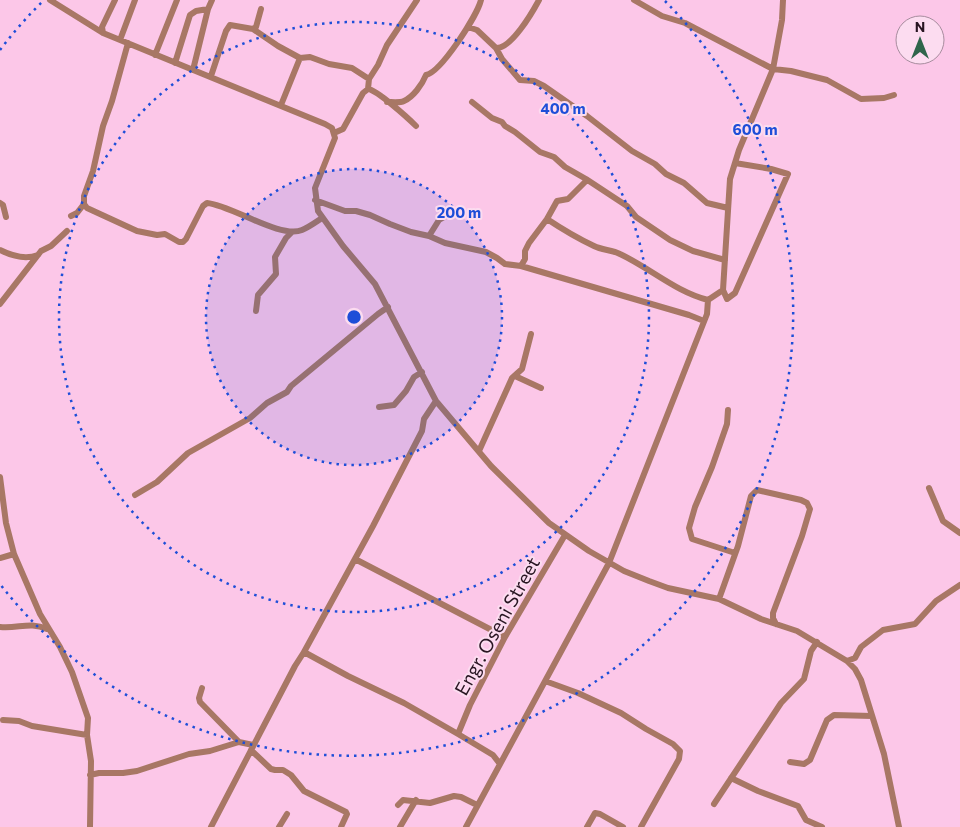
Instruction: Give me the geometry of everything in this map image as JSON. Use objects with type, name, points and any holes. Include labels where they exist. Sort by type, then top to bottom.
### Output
[{"type":"street","points":[[50,0],[120,40],[192,70],[212,76],[332,128],[335,138],[315,188],[315,200],[318,211],[343,246],[375,284],[436,401],[491,466],[532,508],[565,535],[609,563],[624,571],[668,588],[719,600],[797,631],[847,661],[855,669],[861,680],[884,754],[899,827]]},
{"type":"street","points":[[100,30],[115,0]]},
{"type":"street","points":[[120,40],[135,0]]},
{"type":"street","points":[[155,55],[177,0]]},
{"type":"street","points":[[192,70],[212,0]]},
{"type":"street","points":[[334,133],[343,129],[363,93],[368,89],[369,79],[387,45],[417,0]]},
{"type":"street","points":[[387,102],[405,101],[415,93],[426,75],[434,72],[468,27],[481,0]]},
{"type":"street","points":[[499,50],[512,40],[540,0]]},
{"type":"street","points":[[634,0],[662,16],[685,24],[773,70],[791,71],[827,80],[861,98],[884,98],[894,95]]},
{"type":"street","points":[[735,163],[788,174],[735,292],[727,300],[723,290],[730,179],[735,163],[773,70],[782,20],[783,0]]},
{"type":"street","points":[[175,63],[190,15],[196,11],[208,9]]},
{"type":"street","points":[[253,29],[256,27],[261,9]]},
{"type":"street","points":[[212,76],[226,31],[230,25],[234,25],[253,29],[300,58],[310,57],[329,64],[352,68],[369,79]]},
{"type":"street","points":[[468,27],[473,27],[499,50],[520,80],[534,81],[544,86],[632,151],[655,164],[666,174],[684,183],[707,203],[728,208]]},
{"type":"street","points":[[128,43],[103,126],[93,171],[84,196],[84,204],[87,208],[137,231],[157,235],[165,234],[179,242],[183,242],[186,239],[203,206],[207,203],[221,206],[267,226],[292,232],[302,230],[322,218]]},
{"type":"street","points":[[281,105],[300,58]]},
{"type":"street","points":[[368,89],[374,90],[416,126]]},
{"type":"street","points":[[472,102],[492,118],[502,122],[540,152],[554,156],[565,167],[627,206],[636,217],[670,240],[693,251],[725,260]]},
{"type":"street","points":[[520,266],[525,258],[529,243],[547,219],[557,201],[568,199],[587,180]]},
{"type":"street","points":[[315,200],[345,211],[356,211],[370,215],[397,227],[429,236],[445,243],[486,252],[504,264],[520,266],[704,321]]},
{"type":"street","points":[[0,203],[3,205],[6,217]]},
{"type":"street","points":[[72,216],[84,204]]},
{"type":"street","points":[[429,236],[439,220],[446,216]]},
{"type":"street","points":[[547,219],[571,235],[596,247],[619,254],[663,278],[668,283],[708,300]]},
{"type":"street","points":[[0,304],[41,251],[51,246],[66,231]]},
{"type":"street","points":[[256,311],[258,295],[276,274],[275,256],[292,232]]},
{"type":"street","points":[[0,250],[14,256],[28,258],[38,255]]},
{"type":"street","points":[[708,300],[723,290]]},
{"type":"street","points":[[466,827],[609,563],[704,324],[708,300]]},
{"type":"street","points":[[135,495],[157,482],[188,452],[250,418],[267,403],[288,392],[291,386],[388,307]]},
{"type":"street","points":[[479,451],[512,378],[522,369],[531,334]]},
{"type":"street","points":[[379,407],[394,405],[414,377],[422,372]]},
{"type":"street","points":[[515,376],[541,388]]},
{"type":"street","points":[[211,827],[295,666],[355,559],[422,430],[424,419],[436,401]]},
{"type":"street","points":[[728,410],[727,424],[695,507],[689,528],[692,538],[735,553]]},
{"type":"street","points":[[0,477],[6,523],[14,554],[40,614],[60,647],[74,677],[88,718],[87,735],[91,761],[90,827]]},
{"type":"street","points":[[929,488],[943,521],[960,532]]},
{"type":"street","points":[[719,600],[751,496],[757,490],[807,502],[809,506],[802,536],[773,613],[776,624]]},
{"type":"street","name":"Engr. Oseni Street","points":[[458,734],[470,705],[505,637],[565,535]]},
{"type":"street","points":[[0,558],[14,554]]},
{"type":"street","points":[[355,559],[505,637]]},
{"type":"street","points":[[847,661],[855,658],[862,647],[883,630],[915,624],[936,601],[960,585]]},
{"type":"street","points":[[0,627],[37,624],[48,630]]},
{"type":"street","points":[[714,804],[781,703],[804,679],[811,651],[817,642]]},
{"type":"street","points":[[304,652],[458,734],[493,755],[500,764]]},
{"type":"street","points":[[545,681],[578,693],[620,713],[672,744],[680,751],[679,759],[641,827]]},
{"type":"street","points":[[202,688],[199,698],[200,702],[239,742],[252,748],[271,769],[283,770],[291,775],[304,790],[346,812],[347,814],[341,827]]},
{"type":"street","points":[[790,762],[804,764],[810,760],[827,720],[834,715],[872,716]]},
{"type":"street","points":[[3,720],[19,721],[32,726],[87,735]]},
{"type":"street","points":[[90,775],[136,771],[178,759],[188,754],[210,751],[239,742]]},
{"type":"street","points":[[731,778],[758,791],[798,806],[806,820],[822,827]]},
{"type":"street","points":[[398,805],[404,800],[430,803],[454,796],[461,797],[477,805]]},
{"type":"street","points":[[400,827],[416,800]]},
{"type":"street","points":[[587,827],[596,813],[623,827]]},
{"type":"street","points":[[279,827],[287,814]]}]
